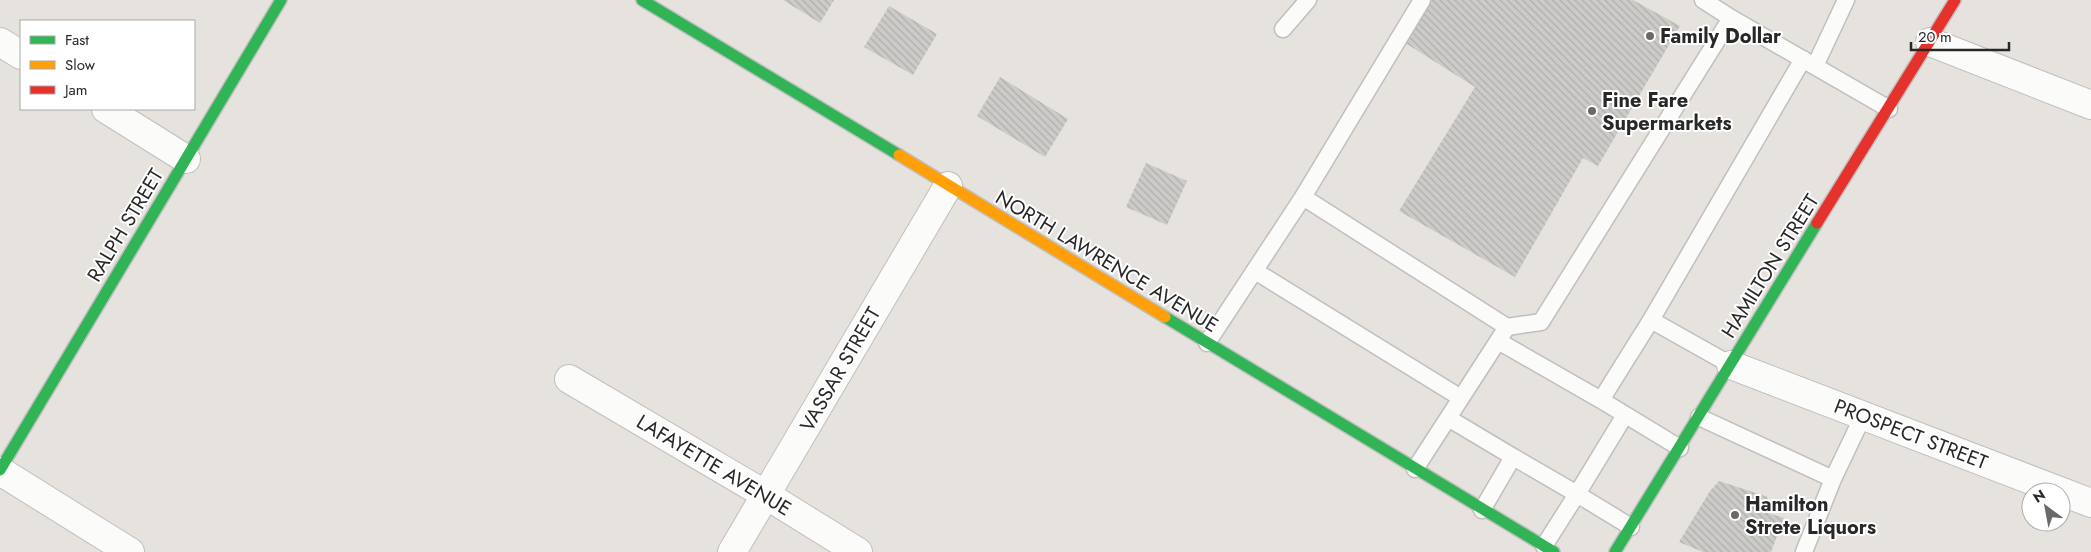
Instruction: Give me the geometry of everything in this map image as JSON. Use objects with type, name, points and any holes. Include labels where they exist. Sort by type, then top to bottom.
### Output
[{"type":"street","name":"RALPH STREET","points":[[0,470],[281,0]]},
{"type":"street","name":"NORTH LAWRENCE AVENUE","points":[[642,0],[1549,549]]},
{"type":"street","name":"HAMILTON STREET","points":[[1615,552],[1955,0]]},
{"type":"street","points":[[0,42],[20,54]]},
{"type":"street","points":[[1930,42],[2091,105]]},
{"type":"street","points":[[108,110],[186,159]]},
{"type":"street","name":"VASSAR STREET","points":[[732,552],[948,186]]},
{"type":"street","name":"PROSPECT STREET","points":[[1730,365],[2091,503]]},
{"type":"street","name":"LAFAYETTE AVENUE","points":[[569,379],[766,495],[858,552]]},
{"type":"street","points":[[0,470],[130,552]]},
{"type":"lane","points":[[1284,29],[1308,0]]},
{"type":"lane","points":[[1207,343],[1304,196],[1422,0]]},
{"type":"lane","points":[[1703,0],[1889,109]]},
{"type":"lane","points":[[1601,400],[1846,0]]},
{"type":"lane","points":[[1304,196],[1507,327],[1541,322],[1731,18]]},
{"type":"lane","points":[[1255,271],[1461,398]]},
{"type":"lane","points":[[1650,320],[1730,365]]},
{"type":"lane","points":[[1415,469],[1507,327]]},
{"type":"lane","points":[[1498,341],[1680,448]]},
{"type":"lane","points":[[1549,549],[1576,494],[1625,415]]},
{"type":"lane","points":[[1804,552],[1833,480],[1864,416]]},
{"type":"lane","points":[[1699,417],[1833,480]]},
{"type":"lane","points":[[1448,418],[1631,527]]},
{"type":"lane","points":[[1482,510],[1513,457],[1515,458]]},
{"type":"building","points":[[783,0],[834,0],[820,23]]},
{"type":"building","points":[[1422,0],[1633,0],[1680,26],[1598,166],[1583,158],[1515,277],[1399,211],[1475,87],[1399,39]]},
{"type":"building","points":[[889,6],[937,34],[913,75],[864,47]]},
{"type":"building","points":[[1000,77],[1068,119],[1045,157],[977,116]]},
{"type":"building","points":[[1146,163],[1187,181],[1167,225],[1126,207]]},
{"type":"building","name":"Hamilton Strete Liquors","points":[[1719,481],[1768,497],[1765,512],[1784,518],[1771,552],[1703,552],[1679,542],[1710,491]]},
{"type":"traffic: fast","points":[[0,470],[281,0]]},
{"type":"traffic: fast","points":[[642,0],[899,155]]},
{"type":"traffic: fast","points":[[1615,552],[1817,223]]},
{"type":"traffic: fast","points":[[1165,317],[1554,552]]},
{"type":"traffic: slow","points":[[899,155],[1165,317]]},
{"type":"traffic: jam","points":[[1817,223],[1955,0]]},
{"type":"place","name":"Family Dollar","points":[[1650,36]]},
{"type":"place","name":"Fine Fare Supermarkets","points":[[1592,111]]},
{"type":"place","name":"Hamilton Strete Liquors","points":[[1735,515]]}]
